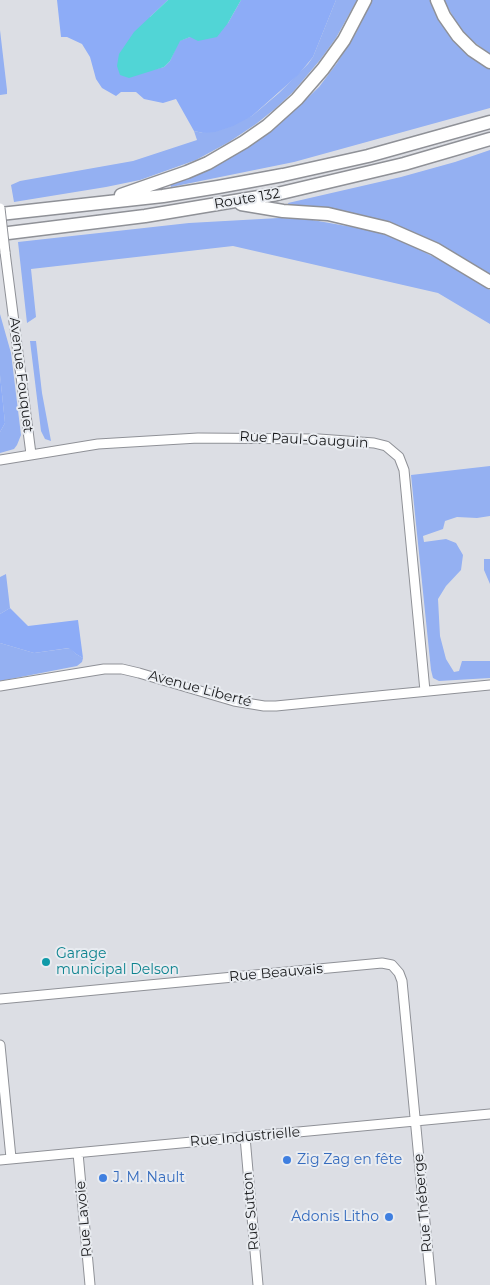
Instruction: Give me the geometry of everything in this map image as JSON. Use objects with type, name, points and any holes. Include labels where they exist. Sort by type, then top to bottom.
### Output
[{"type":"highway","points":[[97,202],[187,172],[252,137],[286,109],[315,80],[344,40],[366,0]]},
{"type":"highway","points":[[437,0],[444,16],[458,36],[472,50],[490,62]]},
{"type":"highway","name":"Route 132","points":[[0,214],[176,194],[283,175],[399,148],[490,122]]},
{"type":"highway","name":"Route 132","points":[[0,234],[145,216],[296,190],[448,152],[490,139]]},
{"type":"highway","points":[[231,202],[283,211],[328,214],[382,227],[435,249],[490,282]]},
{"type":"street","name":"Avenue Fouquet","points":[[0,208],[5,252],[5,286],[31,454]]},
{"type":"street","name":"Rue Paul-Gauguin","points":[[0,460],[98,444],[206,437],[328,440],[374,444],[391,449],[399,457],[404,470],[426,691]]},
{"type":"street","name":"Avenue Liberté","points":[[0,686],[114,669],[131,670],[234,701],[264,706],[291,705],[490,685]]},
{"type":"street","name":"Rue Beauvais","points":[[0,999],[387,963],[396,969],[402,981],[415,1121]]},
{"type":"street","points":[[0,1045],[11,1158]]},
{"type":"street","name":"Rue Industrielle","points":[[0,1160],[490,1114]]},
{"type":"street","name":"Rue Théberge","points":[[415,1121],[431,1285]]},
{"type":"street","name":"Rue Sutton","points":[[245,1138],[258,1285]]},
{"type":"street","name":"Rue Lavoie","points":[[78,1153],[90,1285]]},
{"type":"shaded area","points":[[57,0],[168,0],[150,17],[151,70],[164,67],[170,61],[179,41],[228,23],[241,0],[336,0],[313,57],[298,75],[252,116],[233,126],[215,132],[203,133],[194,131],[176,99],[163,103],[144,99],[136,92],[121,92],[116,96],[102,88],[96,79],[90,57],[82,44],[67,37],[61,37]]},
{"type":"shaded area","points":[[168,0],[241,0],[228,23],[217,37],[198,41],[190,37],[180,41],[170,61],[164,67],[129,78],[120,75],[117,66],[119,54],[134,32]]},
{"type":"shaded area","points":[[336,0],[357,0],[336,38],[320,60],[293,92],[276,108],[229,142],[196,160],[140,180],[14,202],[11,185],[20,181],[133,161],[197,140],[194,131],[203,133],[252,116],[279,93],[308,64],[313,57]]},
{"type":"shaded area","points":[[372,0],[432,0],[450,35],[471,57],[490,68],[490,108],[294,162],[171,187],[170,183],[211,167],[241,151],[269,132],[297,108],[319,87],[337,63],[356,33]]},
{"type":"shaded area","points":[[444,0],[490,0],[490,54],[470,39],[457,24]]},
{"type":"shaded area","points":[[0,30],[7,94],[0,95]]},
{"type":"shaded area","points":[[490,150],[490,276],[424,237],[393,224],[361,215],[289,206],[288,203],[401,177]]},
{"type":"shaded area","points":[[279,218],[307,219],[369,230],[398,239],[446,263],[490,290],[490,324],[438,293],[233,246],[31,269],[36,317],[27,323],[18,242],[189,223]]},
{"type":"shaded area","points":[[0,314],[11,353],[21,435],[14,449],[0,453],[0,432],[5,423],[0,375]]},
{"type":"shaded area","points":[[30,341],[36,341],[42,393],[51,441],[45,439],[41,431]]},
{"type":"shaded area","points":[[0,375],[5,423],[0,432]]},
{"type":"shaded area","points":[[490,466],[490,516],[477,518],[457,517],[445,521],[443,529],[423,536],[424,542],[446,539],[456,543],[463,555],[461,570],[446,586],[438,599],[440,636],[446,659],[454,672],[459,671],[462,661],[490,661],[490,678],[439,681],[433,678],[431,670],[411,475]]},
{"type":"shaded area","points":[[484,559],[490,559],[490,584],[484,570]]},
{"type":"shaded area","points":[[6,574],[10,608],[0,614],[0,577]]},
{"type":"shaded area","points":[[10,608],[28,626],[78,620],[83,658],[69,648],[34,653],[0,643],[0,614]]},
{"type":"shaded area","points":[[0,643],[34,653],[70,648],[83,658],[82,662],[77,666],[0,681]]},
{"type":"place","name":"Garage municipal Delson","points":[[46,962]]},
{"type":"place","name":"Zig Zag en fête","points":[[287,1160]]},
{"type":"place","name":"J. M. Nault","points":[[103,1178]]},
{"type":"place","name":"Adonis Litho","points":[[389,1217]]}]
